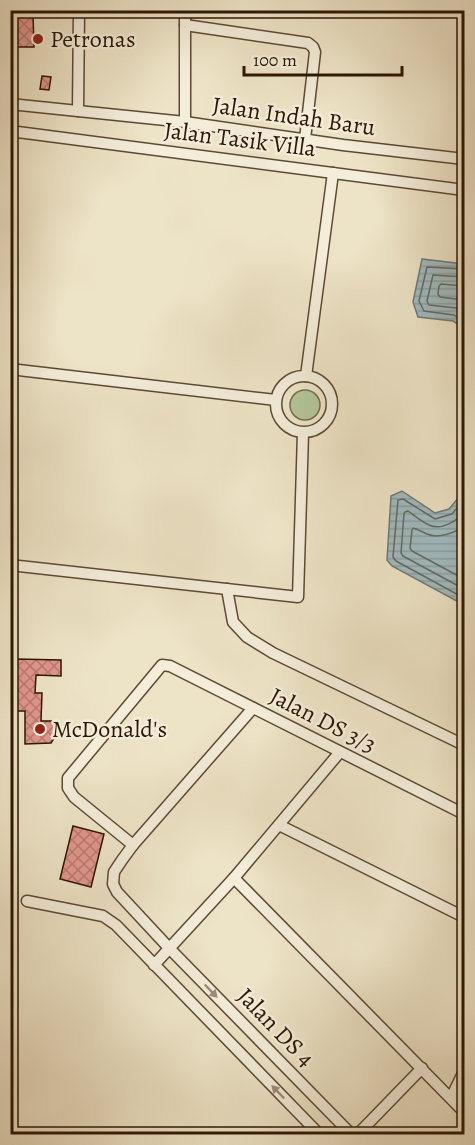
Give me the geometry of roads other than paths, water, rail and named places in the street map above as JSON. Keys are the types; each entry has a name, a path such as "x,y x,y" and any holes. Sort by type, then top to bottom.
{"street":[{"path":"78,111 79,10"},
{"path":"185,10 185,122"},
{"path":"185,25 308,43 313,47 315,52 305,139"},
{"name":"Jalan Indah Baru","path":"10,104 185,122 343,145 463,159"},
{"name":"Jalan Tasik Villa","path":"10,131 465,190"},
{"path":"463,159 465,144"},
{"path":"306,376 333,172"},
{"path":"10,369 276,400"},
{"path":"306,376 323,384 329,392 332,401 331,411 321,426 303,433 285,426 279,419 276,400 283,385 290,380 306,376"},
{"path":"10,565 298,597 303,433"},
{"path":"226,589 233,622 247,638 465,745"},
{"name":"Jalan DS 3/3","path":"134,845 74,797 68,788 69,778 162,665 170,666 465,814"},
{"name":"Jalan DS 4","path":"253,708 134,845 114,872 113,884 117,892 170,949 351,1134"},
{"path":"154,965 234,878 340,752"},
{"path":"279,825 465,917"},
{"path":"234,878 465,1112"},
{"name":"Jalan DS 4","path":"27,901 103,916 116,925 319,1134"},
{"path":"358,1134 422,1068"},
{"path":"451,1098 465,1071"}],"water":[{"path":"422,259 464,264 464,329 453,321 418,317 413,302"},
{"path":"402,491 435,513 449,509 464,491 464,605 392,566 387,560 391,496"}],"place":[{"name":"Petronas","path":"38,39"},
{"name":"McDonald's","path":"40,729"}]}
